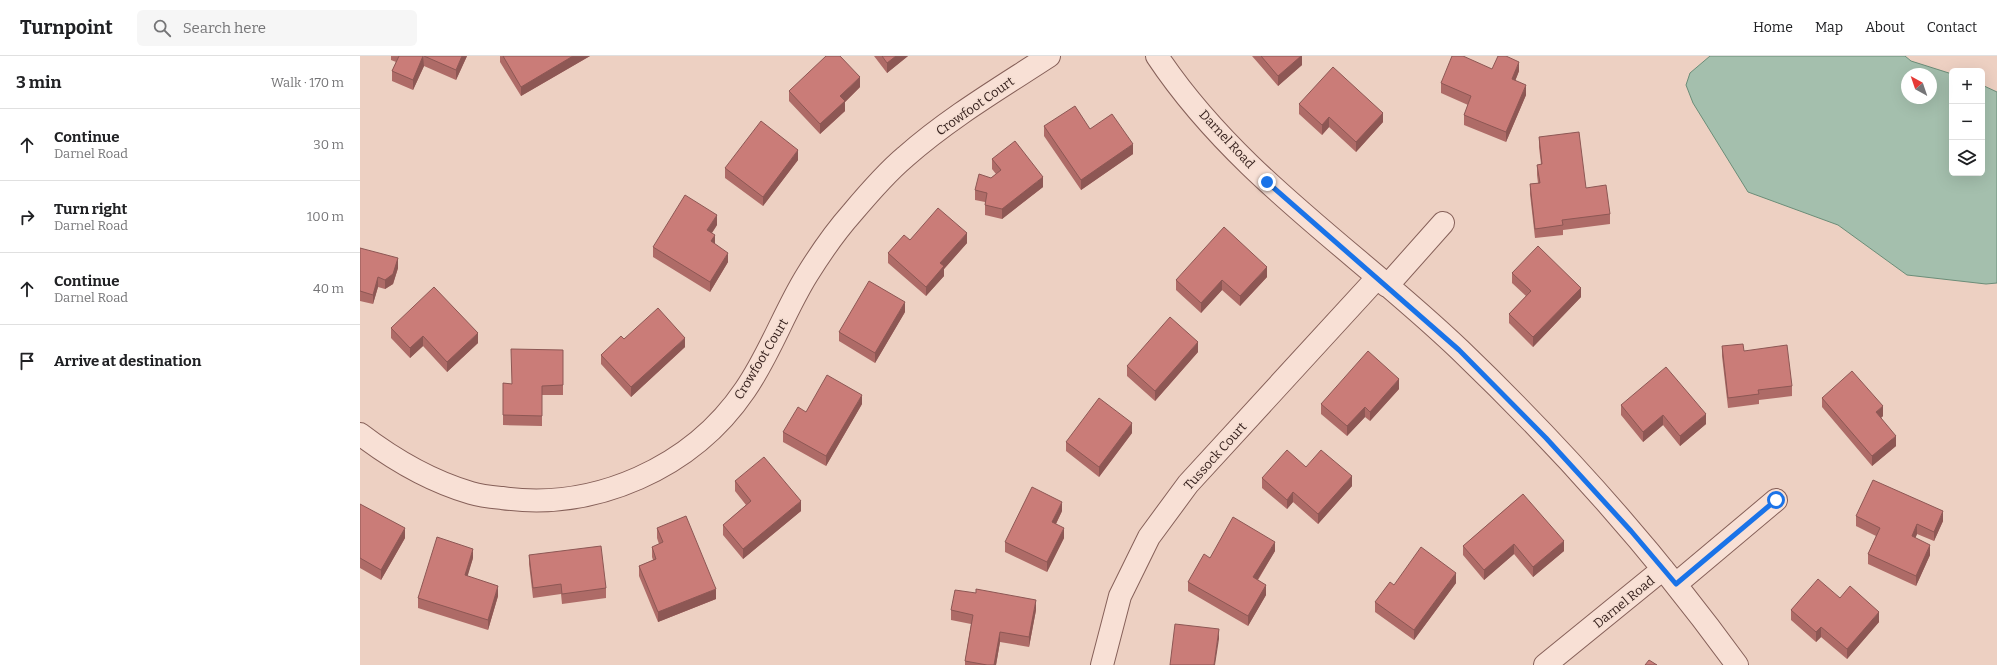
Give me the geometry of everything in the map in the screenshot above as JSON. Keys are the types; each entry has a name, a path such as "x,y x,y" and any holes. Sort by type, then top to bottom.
{"street":[{"name":"Crowfoot Court","path":"360,434 382,451 426,477 473,494 524,501 577,498 626,484 672,461 712,430 745,391 772,346 806,276 851,213 904,157 967,109 1049,56"},
{"name":"Darnel Road","path":"1157,56 1176,85 1267,182 1459,350 1546,438 1631,531 1669,577 1737,665"},
{"path":"1382,282 1443,222"},
{"name":"Tussock Court","path":"1102,665 1120,596 1149,538 1188,484 1382,282"},
{"name":"Darnel Road","path":"1545,665 1776,500"}],"shaded area":[{"path":"1710,56 1905,56 1911,61 1933,68 1901,68 1901,104 1937,104 1937,69 1949,73 1949,176 1985,176 1985,86 1997,92 1997,283 1986,284 1907,275 1838,225 1748,192 1693,103 1686,85 1690,73"}],"building":[{"path":"399,56 423,56 413,80 392,71"},
{"path":"424,56 462,56 456,70"},
{"path":"503,56 573,56 521,87"},
{"path":"826,56 840,56 860,77 840,96 845,101 820,124 789,91"},
{"path":"882,56 896,56 887,63"},
{"path":"1261,56 1301,56 1278,76"},
{"path":"1452,56 1463,56 1492,69 1498,56 1506,56 1519,62 1512,79 1526,85 1506,132 1464,115 1471,96 1441,83"},
{"path":"1333,67 1383,113 1356,142 1329,117 1322,125 1299,104"},
{"path":"1075,106 1090,129 1112,114 1133,144 1081,180 1044,126"},
{"path":"761,121 798,150 763,197 725,168"},
{"path":"1579,132 1586,188 1606,185 1610,214 1562,220 1563,225 1535,229 1530,184 1540,183 1537,165 1542,164 1539,137"},
{"path":"1015,141 1043,177 1002,209 985,205 987,193 975,190 979,174 991,178 1001,170 992,159"},
{"path":"685,195 717,215 707,230 715,235 711,241 728,253 710,282 653,247"},
{"path":"938,208 967,233 940,263 944,266 926,287 888,253 904,235 910,240"},
{"path":"1224,227 1267,267 1240,296 1222,280 1201,303 1176,280"},
{"path":"1538,246 1581,288 1533,337 1509,314 1531,291 1512,273"},
{"path":"360,248 398,258 393,274 385,280 378,277 373,295 360,291"},
{"path":"869,281 905,302 875,353 839,332"},
{"path":"434,287 478,333 447,362 423,336 410,348 391,328"},
{"path":"658,308 685,338 631,387 601,355 621,336 624,339"},
{"path":"1170,317 1198,342 1155,391 1127,366"},
{"path":"1743,344 1744,351 1787,345 1792,386 1758,390 1759,394 1728,398 1722,346"},
{"path":"511,349 563,350 563,385 542,386 542,416 503,415 503,383 512,384"},
{"path":"1368,351 1399,379 1370,412 1365,407 1347,426 1321,404"},
{"path":"1666,367 1706,414 1680,436 1663,415 1643,432 1621,405"},
{"path":"1852,371 1883,406 1876,412 1896,436 1872,456 1822,398"},
{"path":"827,375 862,395 826,456 783,432 798,407 806,412"},
{"path":"1099,398 1132,423 1099,467 1066,442"},
{"path":"1287,450 1306,467 1321,450 1352,476 1318,514 1293,492 1287,500 1262,478"},
{"path":"764,457 801,501 743,549 723,525 751,501 735,481"},
{"path":"1873,480 1943,511 1934,532 1917,524 1912,536 1930,545 1916,576 1868,554 1880,528 1856,516"},
{"path":"1032,487 1062,502 1052,522 1064,528 1047,562 1005,542"},
{"path":"1523,494 1564,541 1533,567 1514,544 1484,570 1463,546"},
{"path":"360,504 405,528 381,570 360,558"},
{"path":"686,516 716,589 658,612 639,566 656,559 652,547 663,542 657,528"},
{"path":"1233,517 1275,542 1253,577 1266,585 1248,616 1188,582 1204,554 1210,558"},
{"path":"437,537 473,549 465,575 498,586 488,620 418,598"},
{"path":"601,546 606,588 562,594 561,584 533,588 529,555"},
{"path":"1421,547 1456,573 1414,630 1375,602 1390,582 1394,585"},
{"path":"1818,579 1840,598 1850,586 1879,612 1847,649 1821,627 1816,632 1791,610"},
{"path":"976,589 1036,600 1029,637 1000,632 994,665 965,661 973,615 951,610 955,590 976,593"},
{"path":"1175,624 1219,629 1214,665 1170,665"},
{"path":"1649,660 1657,665 1645,665"}],"route":[{"path":"1267,182 1459,350 1546,438 1631,531 1676,584 1776,500"}]}
